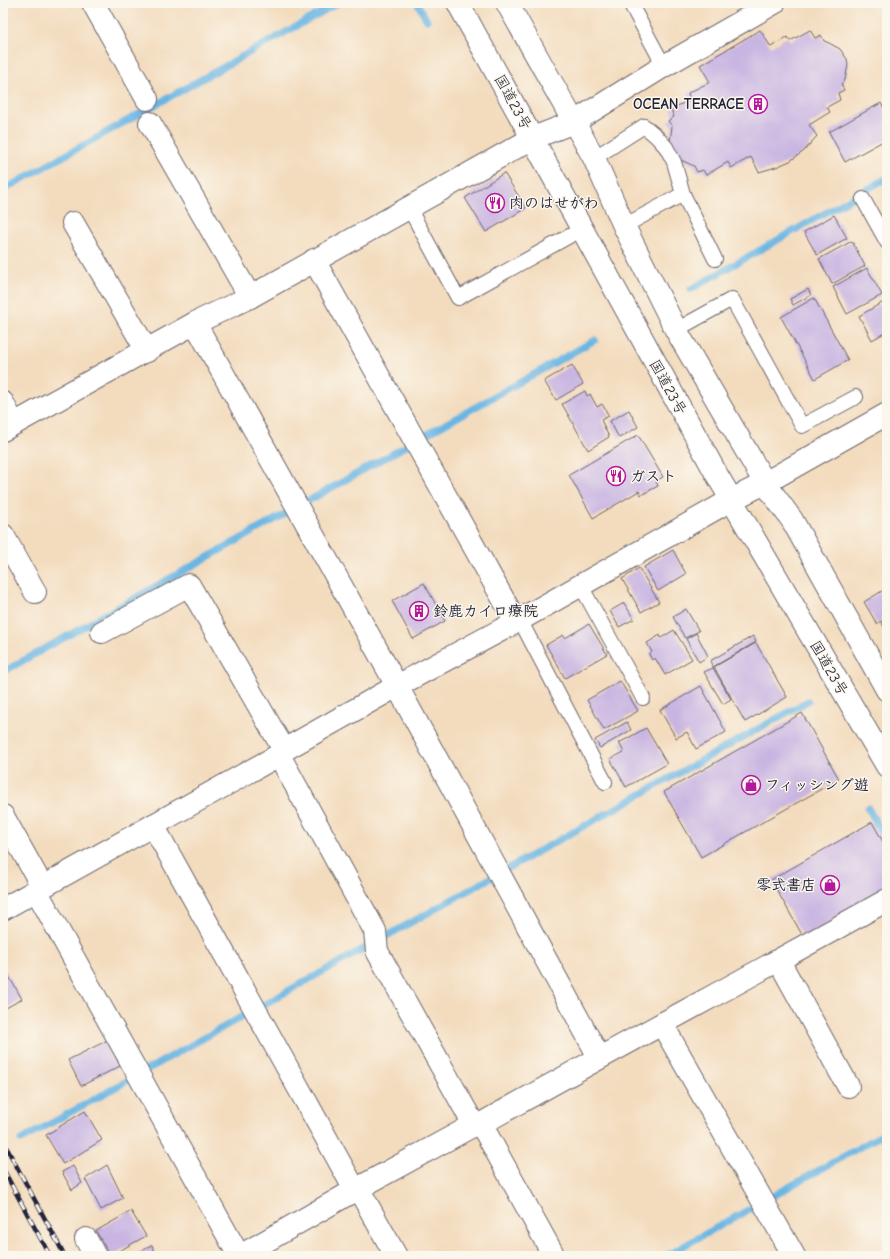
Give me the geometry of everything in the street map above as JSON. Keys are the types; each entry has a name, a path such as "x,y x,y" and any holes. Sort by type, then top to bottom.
{"main road":[{"path":"93,3 147,99"},
{"name":"国道23号","path":"458,3 731,500 887,766"},
{"path":"507,3 594,158 624,226 676,330 765,483 792,520 887,690"},
{"path":"3,403 8,427 195,323 250,297 533,138 574,122 664,66 745,10 774,3"},
{"path":"150,122 250,297"},
{"path":"73,222 147,351"},
{"path":"314,260 414,440 518,621"},
{"path":"195,323 293,497 599,1057"},
{"path":"3,909 153,826 397,686 518,621 731,500 765,483 887,414"},
{"path":"3,534 35,592"},
{"path":"102,632 189,585 281,753 376,941 477,1125 554,1256"},
{"path":"3,816 39,888 144,1086 241,1256 357,1189 779,961 887,900"},
{"path":"153,826 260,1019 396,1256"},
{"path":"779,961 848,1086"},
{"path":"662,1024 794,1256"}],"lane":[{"path":"630,3 664,66"},
{"path":"594,158 644,126 656,136 666,147 674,162 683,194 715,259"},
{"path":"624,226 683,194"},
{"path":"863,200 887,242"},
{"path":"409,208 458,298 582,230"},
{"path":"676,330 732,299 802,426 856,396"},
{"path":"581,586 643,698"},
{"path":"518,621 605,782"}],"building":[{"name":"OCEAN TERRACE","path":"760,30 771,47 787,37 790,41 810,30 815,38 821,35 824,41 840,49 847,59 848,65 845,80 841,84 844,90 838,93 840,100 827,107 830,112 809,125 817,136 804,151 790,161 759,172 751,157 731,168 728,162 706,175 703,170 697,172 694,166 681,160 677,156 670,142 672,126 668,121 674,117 671,109 690,100 688,93 710,82 700,65"},
{"path":"881,103 887,114 887,139 845,162 829,132"},
{"name":"肉のはせがわ","path":"504,173 526,208 486,232 465,198"},
{"path":"834,215 847,238 817,255 804,232"},
{"path":"852,241 865,266 832,284 819,259"},
{"path":"867,268 882,295 847,314 833,287"},
{"path":"808,289 811,295 793,305 790,299"},
{"path":"814,298 848,360 815,379 781,317"},
{"path":"885,301 887,303 887,333 886,332 872,340 859,316"},
{"path":"572,365 583,384 556,400 544,381"},
{"path":"585,391 587,396 590,394 597,407 602,404 609,416 601,420 609,437 588,450 562,404"},
{"path":"629,410 638,427 619,438 610,421"},
{"name":"ガスト","path":"638,435 663,477 656,481 658,486 641,495 639,491 593,518 569,475"},
{"path":"673,550 686,574 658,591 644,567"},
{"path":"639,568 659,602 641,612 622,579"},
{"name":"鈴鹿カイロ療院","path":"424,583 445,621 413,639 392,601"},
{"path":"887,588 887,633 881,621 877,624 864,602"},
{"path":"624,603 634,619 619,627 610,611"},
{"path":"686,609 699,631 685,638 673,617"},
{"path":"589,624 607,654 565,678 546,645 563,635 565,638"},
{"path":"674,630 692,659 665,675 655,658 652,660 649,654 652,652 647,643 660,635 661,638"},
{"path":"696,633 708,656 699,662 686,639"},
{"path":"753,636 756,642 713,667 710,661"},
{"path":"756,643 787,697 745,722 714,667"},
{"path":"713,668 731,699 723,704 704,672"},
{"path":"620,681 638,711 604,730 587,700"},
{"path":"701,686 726,732 696,749 687,732 676,738 660,710"},
{"name":"フィッシング遊","path":"802,713 839,779 701,857 664,792"},
{"path":"627,722 631,730 600,748 595,740"},
{"path":"646,728 667,764 626,787 610,759 624,752 619,743"},
{"name":"零式書店","path":"872,822 887,849 887,890 804,938 771,880"},
{"path":"3,966 22,999 6,1008 3,1003"},
{"path":"108,1040 120,1066 81,1086 68,1060"},
{"path":"85,1111 102,1140 63,1164 46,1135"},
{"path":"107,1165 123,1198 101,1210 85,1179"},
{"path":"73,1166 82,1183 72,1190 62,1172"},
{"path":"131,1211 146,1236 110,1256 96,1231"},
{"path":"152,1245 157,1256 133,1256"}],"waterway":[{"path":"3,190 338,3"},
{"path":"417,3 427,20"},
{"path":"691,289 887,178"},
{"path":"3,672 595,340"},
{"path":"21,1140 808,701"},
{"path":"868,808 887,841"},
{"path":"666,1256 887,1132"}],"railway":[{"path":"3,1141 65,1256"},
{"path":"3,1169 50,1256"}],"place":[{"name":"OCEAN TERRACE","path":"758,104"},
{"name":"肉のはせがわ","path":"495,203"},
{"name":"ガスト","path":"616,476"},
{"name":"鈴鹿カイロ療院","path":"419,611"},
{"name":"フィッシング遊","path":"751,785"},
{"name":"零式書店","path":"830,885"}]}
